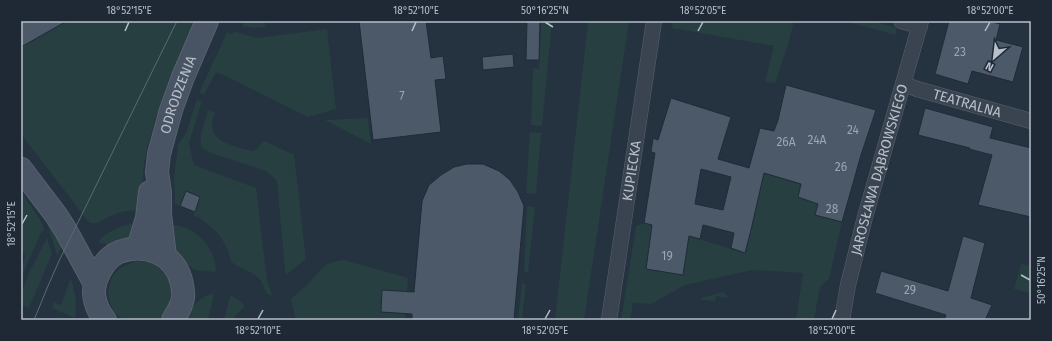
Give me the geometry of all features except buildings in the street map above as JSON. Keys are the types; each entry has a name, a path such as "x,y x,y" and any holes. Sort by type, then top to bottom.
{"street":[{"name":"ODRODZENIA","path":"138,248 147,218 150,192 157,172 159,154 170,110 182,77 207,21"},
{"name":"KUPIECKA","path":"609,320 654,21"},
{"path":"901,21 920,24"},
{"name":"JAROSŁAWA DĄBROWSKIEGO","path":"842,320 848,285 920,24"},
{"name":"TEATRALNA","path":"904,84 916,89 1031,121"},
{"path":"21,169 65,229 94,284"},
{"name":"ODRODZENIA","path":"157,172 165,256"},
{"path":"56,215 87,245 107,260"},
{"path":"99,317 94,298 94,284 99,272 107,260 118,253 138,248 149,249 165,256 175,266 180,276 183,299 180,309 173,320"}],"green space":[{"path":"53,21 197,21 156,117 144,164 141,193 142,209 121,212 97,223 90,223 21,134 21,47"},
{"path":"244,21 265,21 265,27 254,28 242,26"},
{"path":"541,21 552,21 542,126 531,125 533,68 539,69"},
{"path":"588,21 629,21 584,320 555,320"},
{"path":"673,21 794,21 787,48 775,83 765,82 774,46 672,28"},
{"path":"845,21 873,21 897,28 895,35"},
{"path":"327,29 336,109 308,117 216,72 204,95 199,93 227,32 232,34 233,31 257,38"},
{"path":"197,100 202,101 189,143 194,165 256,188 267,280 272,295 269,295 258,278 231,262 226,247 218,234 207,223 193,215 200,197 186,191 180,206 175,204 174,177 178,145 186,133"},
{"path":"208,110 215,112 212,123 213,131 221,140 233,146 252,151 256,150 264,141 294,155 306,259 286,275 277,181 266,171 214,154 204,149 201,145 201,134"},
{"path":"368,118 371,144 325,120"},
{"path":"530,132 541,133 536,194 526,193"},
{"path":"764,173 801,185 820,201 816,215 842,222 829,279 820,287 814,320 796,320 803,273 752,270 685,285 651,304 633,303 630,320 621,320 636,226 644,223 745,253"},
{"path":"21,191 42,223 44,229 21,278 21,268 25,257 21,246"},
{"path":"527,206 535,207 528,273 524,272"},
{"path":"46,220 63,246 57,255"},
{"path":"140,222 127,241 111,246 98,242 117,228"},
{"path":"173,225 181,226 197,234 203,240 213,255 216,272 195,270 186,264 177,253"},
{"path":"47,238 52,254 29,308 21,305 21,293 30,271"},
{"path":"344,260 408,278 405,320 297,320 291,299 308,284 324,266"},
{"path":"136,261 146,262 157,266 163,271 171,285 171,301 164,315 157,320 124,320 113,310 110,303 109,289 113,275 122,267"},
{"path":"1021,264 1031,266 1031,285 1029,293 1014,289"},
{"path":"70,280 73,285 76,299 75,318 52,308 54,302 61,305"},
{"path":"522,283 526,285 522,320 518,320"},
{"path":"723,292 728,298 716,296 715,301 702,300 704,297"},
{"path":"214,294 208,320 188,320 191,310 196,302 204,297"},
{"path":"231,295 243,303 244,307 232,320 224,320 228,304"}],"tram line":[{"path":"34,320 59,261 177,21"}]}
